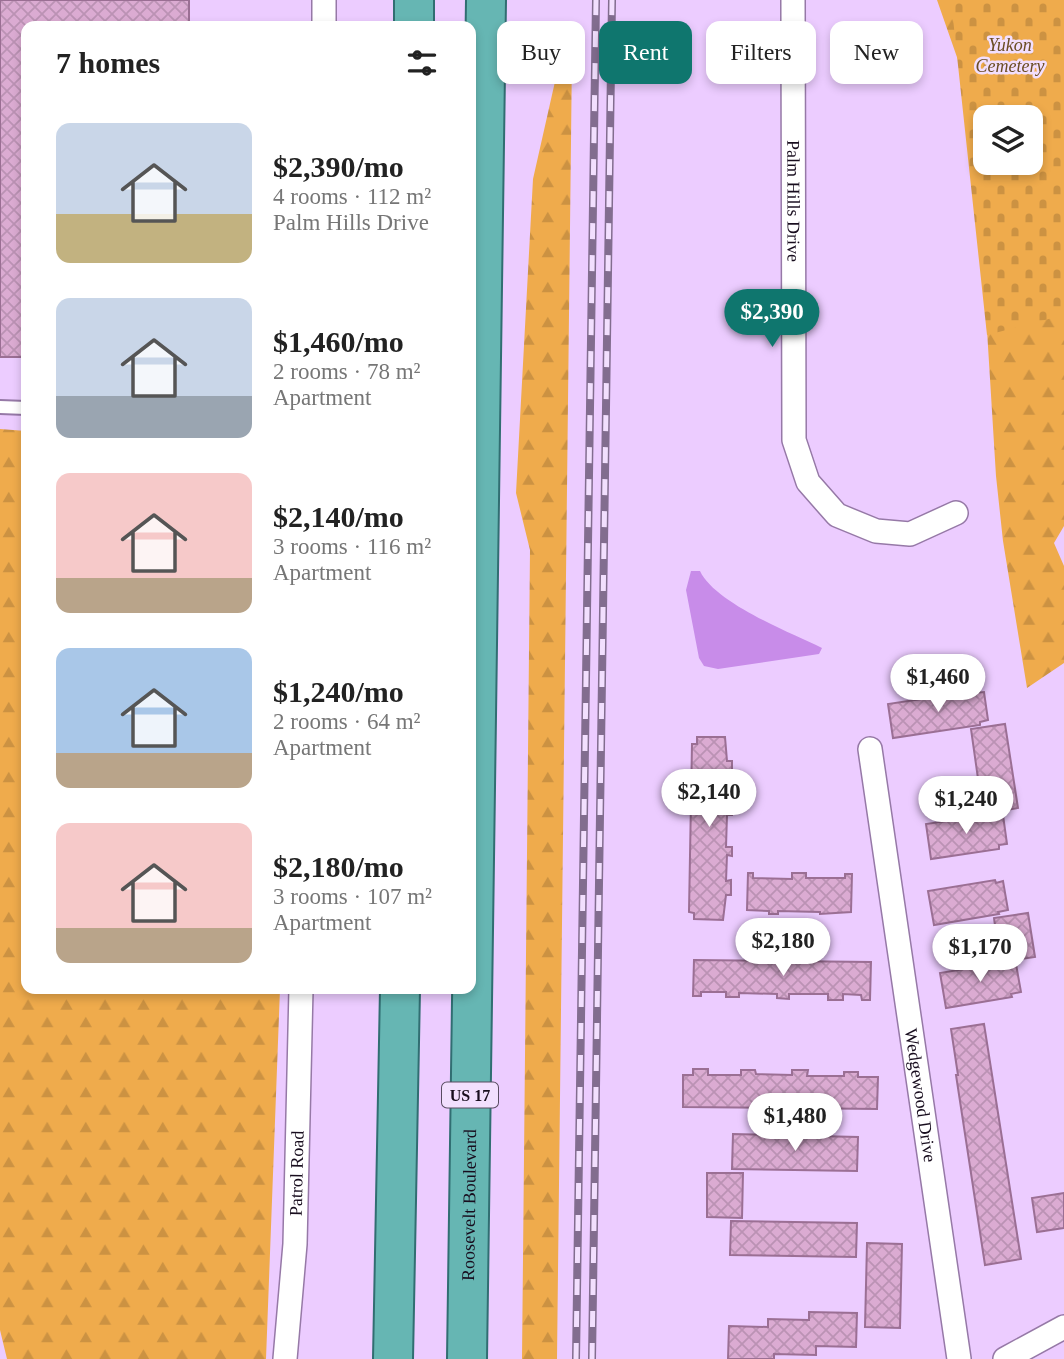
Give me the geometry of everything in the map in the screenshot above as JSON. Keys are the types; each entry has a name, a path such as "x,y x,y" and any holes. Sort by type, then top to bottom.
{"highway":[{"path":"414,0 414,21"},
{"name":"Roosevelt Boulevard","path":"476,715 486,0"},
{"path":"393,1359 400,994"},
{"name":"Roosevelt Boulevard","path":"467,1359 472,994"}],"street":[{"path":"324,0 324,21"},
{"name":"Palm Hills Drive","path":"793,0 794,440 808,482 837,515 876,531 910,534 956,513"},
{"name":"Wedgewood Drive","path":"870,749 959,1359"},
{"name":"Patrol Road","path":"285,1359 295,1244 301,994"},
{"path":"1005,1359 1064,1327"}],"lane":[{"path":"0,407 21,408"}],"green space":[{"path":"937,0 1064,0 1064,526 1054,543 1064,566 1064,663 1027,688 1003,541 996,476 977,175 1043,175 1043,105 973,105"},
{"name":"Yukon Cemetery","path":"951,0 1064,0 1064,315 987,335"},
{"path":"554,84 572,84 557,1359 522,1359 530,550 516,493 533,179"},
{"path":"0,429 21,431 21,994 280,994 266,1359 7,1359 0,1330"}],"shaded area":[{"path":"691,571 700,571 708,583 721,594 754,616 822,648 819,654 718,669 704,666 699,658 686,590"}],"building":[{"path":"0,0 189,0 189,21 21,21 21,357 0,357"},
{"path":"975,691 984,692 988,720 980,722 980,725 893,738 888,704"},
{"path":"1005,724 1018,808 983,814 971,729"},
{"path":"697,737 725,737 727,761 732,761 732,774 727,774 726,800 733,800 732,815 727,815 726,847 732,847 732,856 727,855 726,881 731,880 731,895 726,895 723,920 694,919 694,913 689,912 692,744 697,744"},
{"path":"993,814 1003,815 1007,844 999,845 999,849 931,859 926,824"},
{"path":"748,873 753,873 753,878 792,879 792,873 806,873 806,878 845,878 845,874 852,874 851,912 820,914 778,911 778,914 769,914 769,911 747,910"},
{"path":"995,880 996,883 1003,881 1008,910 998,912 999,914 934,925 928,891"},
{"path":"1028,913 1035,957 1000,962 994,918"},
{"path":"694,960 871,962 870,1000 862,1000 861,995 843,994 843,1000 828,1000 828,994 789,994 789,999 777,998 777,994 739,993 739,997 726,997 726,992 701,992 701,996 693,996"},
{"path":"1006,962 1007,965 1016,964 1021,992 1011,994 1012,997 946,1008 940,973"},
{"path":"984,1024 1021,1259 985,1265 951,1029"},
{"path":"693,1069 708,1069 708,1075 741,1075 741,1070 755,1070 756,1074 792,1075 792,1070 808,1070 807,1076 844,1076 844,1072 858,1072 858,1077 878,1077 877,1109 683,1107 683,1075 693,1075"},
{"path":"733,1134 858,1137 857,1171 732,1169"},
{"path":"707,1173 743,1173 742,1218 707,1217"},
{"path":"1064,1193 1064,1228 1037,1232 1032,1198"},
{"path":"731,1221 857,1223 856,1257 730,1255"},
{"path":"867,1243 902,1244 900,1328 865,1327"},
{"path":"809,1312 857,1313 856,1347 816,1346 816,1355 774,1354 774,1359 728,1359 729,1326 768,1327 768,1319 809,1320"}],"railway":[{"path":"576,1359 596,0"},
{"path":"592,1359 612,0"}]}
